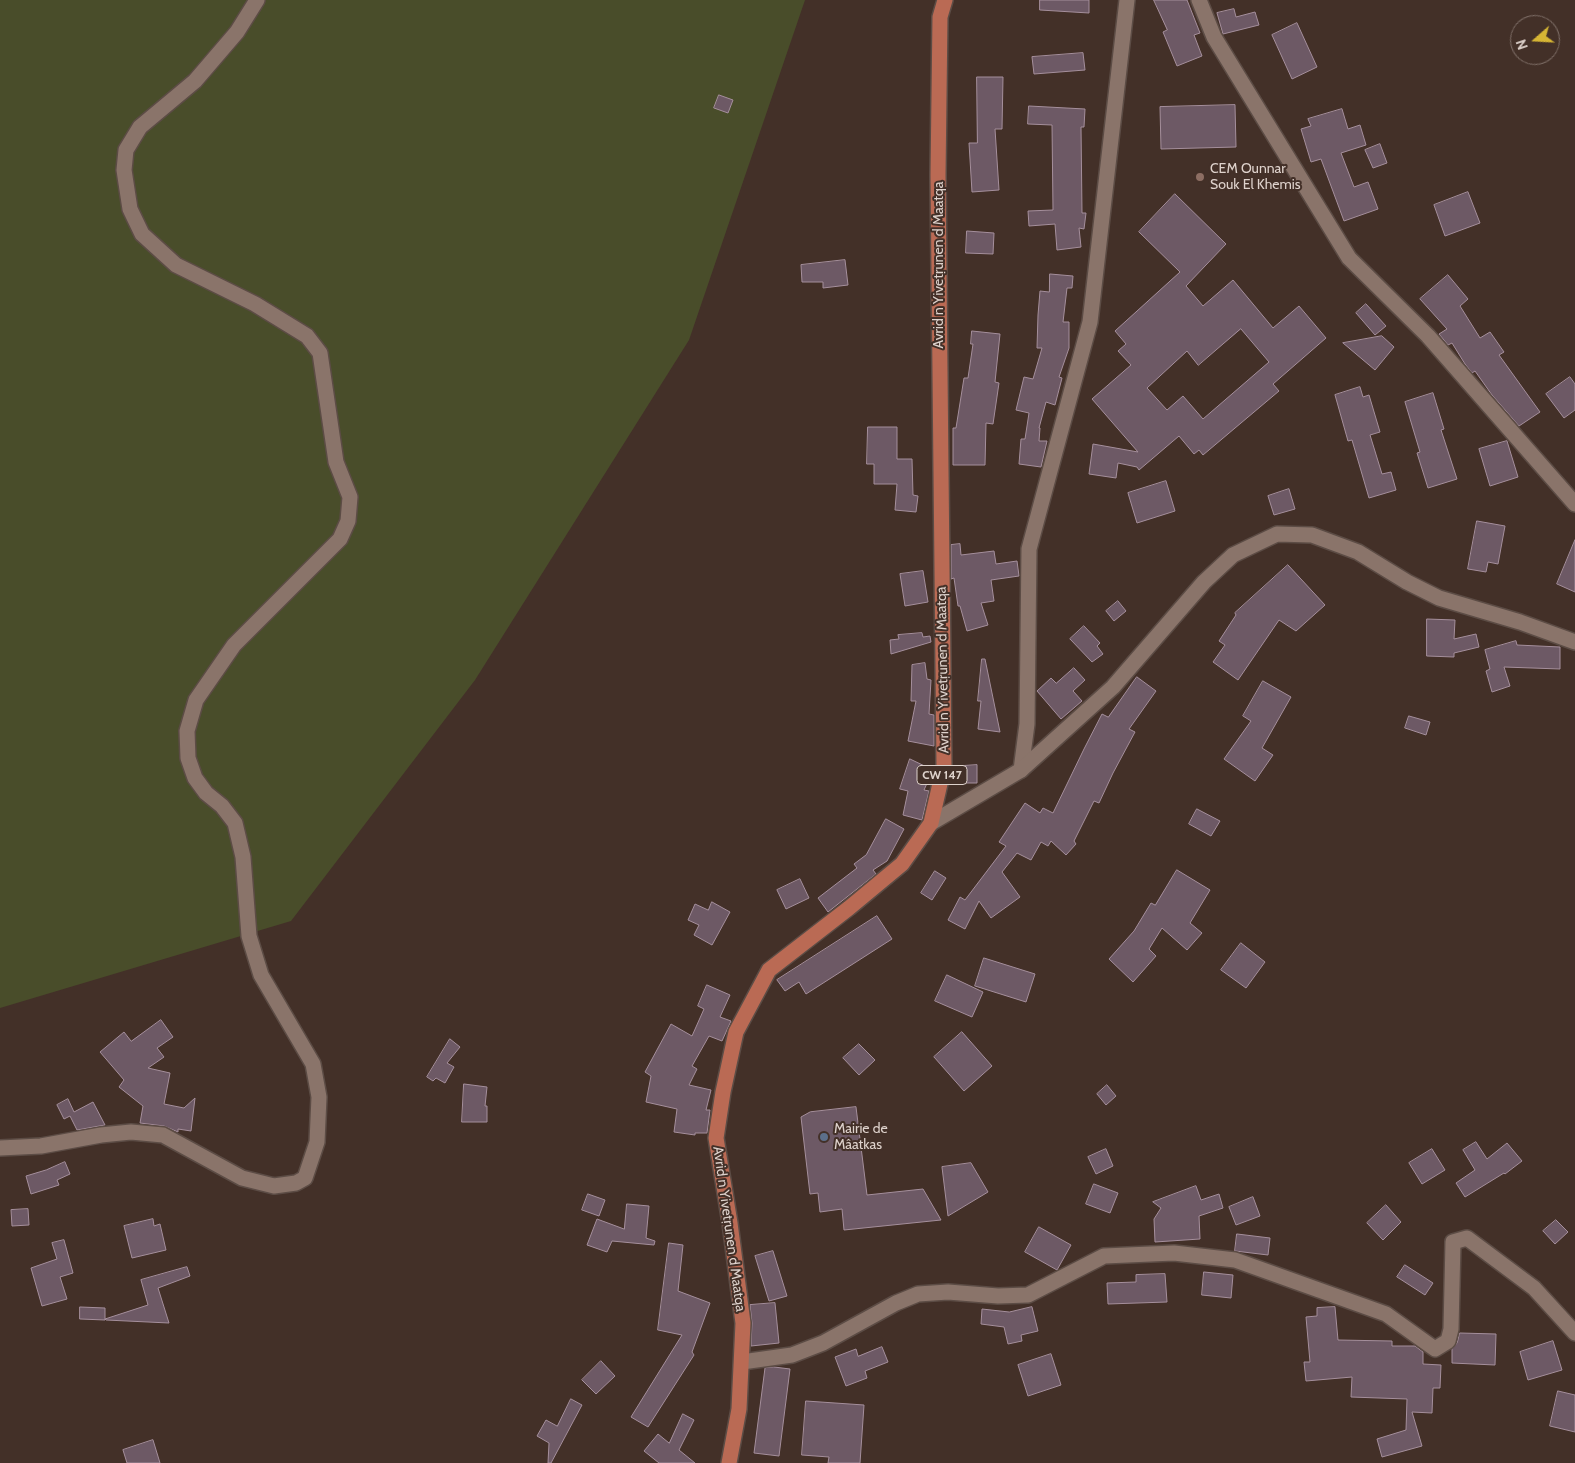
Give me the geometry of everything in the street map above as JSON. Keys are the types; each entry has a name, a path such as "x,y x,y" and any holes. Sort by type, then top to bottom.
{"main road":[{"name":"Avrid n Yivetṛunen d Maatqa","path":"728,1463 739,1409 743,1323 730,1223 716,1138 723,1092 736,1032 769,970 902,864 931,823 944,766 938,175 940,17 945,0"}],"street":[{"path":"0,1148 41,1146 101,1135 131,1132 163,1135 242,1178 274,1186 296,1183 305,1178 317,1142 319,1097 313,1064 261,975 249,936 244,857 235,823 222,806 206,792 195,778 188,758 187,731 196,700 234,645 340,539 348,521 350,497 336,462 320,353 307,336 262,308 176,265 142,234 130,209 124,170 126,150 140,127 196,81 237,32 257,0"},
{"path":"1021,770 1027,724 1029,549 1090,322 1127,0"},
{"path":"1200,0 1214,37 1349,258 1428,336 1575,504"},
{"path":"931,823 1021,770 1113,687 1204,582 1233,555 1277,534 1312,536 1358,552 1407,582 1439,598 1520,622 1575,642"},
{"path":"742,1362 792,1355 823,1343 896,1303 918,1294 948,1292 1028,1296 1104,1256 1174,1253 1234,1260 1386,1314 1435,1350 1448,1341 1453,1242 1467,1238 1534,1288 1575,1333"}],"green space":[{"path":"0,0 805,0 689,340 475,680 291,921 0,1008"}],"building":[{"path":"1040,0 1089,0 1089,13 1040,10"},
{"path":"1154,0 1187,0 1200,33 1194,35 1202,56 1177,66 1163,32 1167,30"},
{"path":"1234,9 1236,17 1255,12 1259,25 1223,34 1217,13"},
{"path":"1297,23 1317,67 1292,79 1272,35"},
{"path":"1083,53 1085,70 1034,74 1032,57"},
{"path":"977,77 1003,77 1002,129 995,129 999,190 972,192 969,143 977,143"},
{"path":"719,95 733,100 728,113 714,108"},
{"path":"1235,105 1236,147 1161,149 1160,107"},
{"path":"1029,106 1085,109 1084,127 1081,127 1082,213 1086,213 1084,229 1079,228 1081,247 1057,250 1055,224 1029,226 1028,211 1053,210 1052,125 1028,124"},
{"path":"1342,109 1348,129 1360,125 1366,145 1341,153 1354,187 1368,182 1378,209 1344,221 1321,159 1311,162 1301,129 1311,126 1308,119"},
{"path":"1380,144 1387,163 1373,168 1365,150"},
{"path":"1468,192 1480,223 1445,236 1434,205"},
{"path":"1175,194 1226,244 1186,286 1203,306 1233,280 1273,328 1299,306 1326,338 1273,384 1279,391 1203,455 1199,450 1194,454 1179,436 1139,470 1137,467 1118,463 1116,478 1089,474 1093,444 1138,452 1092,399 1131,365 1118,351 1126,344 1115,331 1180,272 1139,232","holes":["1241,329 1269,362 1203,419 1183,396 1167,410 1147,388 1187,351 1198,365"]},
{"path":"967,231 994,233 993,254 966,253"},
{"path":"845,260 848,285 823,288 823,282 802,282 801,265"},
{"path":"1050,274 1073,276 1072,288 1067,288 1063,322 1069,322 1069,348 1059,377 1062,378 1055,405 1046,402 1039,428 1039,441 1047,441 1041,467 1019,464 1021,439 1025,439 1029,413 1016,410 1024,377 1033,379 1042,348 1037,348 1040,291 1049,292"},
{"path":"1448,275 1468,299 1460,306 1480,338 1490,332 1504,352 1499,355 1540,412 1519,426 1492,395 1475,371 1472,373 1452,343 1448,345 1439,334 1447,329 1420,299"},
{"path":"1366,304 1386,326 1375,335 1356,313"},
{"path":"972,331 1000,334 995,382 999,383 993,424 986,423 985,465 953,465 953,428 956,428 964,378 968,378 973,344 971,344"},
{"path":"1382,336 1394,347 1375,370 1343,343"},
{"path":"1570,377 1575,384 1575,410 1564,418 1546,394"},
{"path":"1360,387 1363,397 1369,395 1380,432 1370,435 1382,474 1391,472 1396,490 1369,498 1352,440 1348,441 1335,395"},
{"path":"1433,393 1444,429 1441,430 1457,479 1428,488 1417,453 1420,452 1405,402"},
{"path":"868,427 897,427 897,459 912,459 913,495 918,496 916,512 895,510 897,484 874,484 874,464 867,464"},
{"path":"1507,441 1518,477 1490,486 1479,449"},
{"path":"1166,481 1175,511 1137,523 1128,493"},
{"path":"1289,489 1295,509 1274,515 1268,496"},
{"path":"1477,521 1505,526 1498,564 1488,562 1486,572 1468,569"},
{"path":"1575,540 1575,592 1557,584"},
{"path":"960,544 961,555 994,551 996,564 1017,561 1019,576 991,580 994,601 981,603 988,625 967,631 960,606 958,606 954,578 951,579 951,545"},
{"path":"1288,565 1325,605 1296,631 1279,620 1238,680 1213,662 1225,645 1219,641 1236,615 1235,613"},
{"path":"923,571 928,602 905,606 900,574"},
{"path":"1118,601 1126,611 1114,621 1106,611"},
{"path":"1427,619 1455,620 1454,639 1476,634 1479,647 1454,653 1454,657 1427,656"},
{"path":"1084,626 1100,643 1097,646 1103,654 1092,662 1070,639"},
{"path":"922,633 923,637 930,636 931,642 891,654 890,640 899,639 898,635"},
{"path":"1516,641 1517,645 1560,647 1560,669 1504,667 1510,686 1492,692 1486,671 1490,669 1485,650"},
{"path":"982,659 985,659 1000,732 978,729 981,701 978,701"},
{"path":"925,663 927,679 931,680 929,714 934,715 934,746 908,741 916,701 911,701 912,665"},
{"path":"1074,668 1085,680 1073,691 1082,701 1061,719 1037,691 1051,678 1056,683"},
{"path":"1137,677 1156,691 1129,729 1135,732 1099,803 1094,801 1074,841 1076,844 1066,855 1051,841 1048,846 1041,842 1031,860 1017,853 1002,872 1020,897 991,918 979,901 965,929 948,920 960,897 965,900 1006,846 999,842 1025,803 1040,813 1043,808 1053,813 1102,714 1108,717"},
{"path":"1263,681 1291,697 1262,748 1273,755 1255,781 1224,759 1251,721 1243,716"},
{"path":"1409,716 1430,722 1426,735 1405,728"},
{"path":"910,759 933,770 924,790 929,791 922,820 903,815 908,791 900,789"},
{"path":"977,765 977,783 964,783 963,766"},
{"path":"1197,809 1220,821 1211,836 1189,824"},
{"path":"886,819 904,829 887,861 873,870 876,874 828,912 818,898 857,868 854,864 866,855"},
{"path":"1177,870 1210,890 1190,923 1202,933 1187,950 1162,928 1149,949 1156,956 1133,982 1109,959 1134,931 1151,903 1155,905"},
{"path":"935,871 946,878 932,900 921,893"},
{"path":"800,879 809,898 786,909 777,890"},
{"path":"712,902 730,912 712,945 694,935 699,925 688,920 695,904 708,910"},
{"path":"877,916 892,939 806,994 799,982 785,991 777,980"},
{"path":"1241,943 1265,962 1246,988 1221,970"},
{"path":"984,958 1035,974 1026,1002 975,986"},
{"path":"947,975 983,992 972,1017 935,1001"},
{"path":"707,985 730,995 720,1017 731,1021 722,1041 709,1036 692,1066 697,1069 689,1085 711,1090 706,1110 710,1110 707,1133 695,1133 695,1135 674,1132 677,1109 646,1102 651,1076 645,1072 671,1024 692,1036 704,1009 698,1006"},
{"path":"161,1020 173,1037 157,1048 164,1057 148,1068 170,1073 164,1104 184,1108 195,1098 191,1131 178,1129 178,1132 164,1126 140,1123 143,1106 119,1087 124,1080 100,1052 124,1032 131,1041"},
{"path":"962,1032 992,1066 964,1091 934,1057"},
{"path":"450,1039 460,1047 447,1063 454,1067 445,1083 436,1078 433,1081 427,1077"},
{"path":"859,1044 875,1060 859,1075 843,1058"},
{"path":"464,1084 487,1087 485,1106 487,1106 487,1122 462,1122"},
{"path":"1107,1085 1116,1096 1106,1105 1097,1094"},
{"path":"68,1099 74,1112 93,1102 105,1125 77,1130 70,1116 64,1119 57,1105"},
{"path":"856,1107 867,1195 923,1189 941,1220 844,1230 842,1209 820,1212 818,1193 810,1194 801,1117 810,1112"},
{"path":"1476,1142 1487,1159 1507,1143 1522,1161 1505,1174 1465,1197 1456,1183 1475,1170 1463,1150"},
{"path":"1106,1149 1113,1166 1096,1174 1088,1157"},
{"path":"1432,1149 1445,1170 1422,1184 1409,1163"},
{"path":"65,1162 70,1174 57,1180 59,1185 31,1194 26,1176"},
{"path":"971,1163 988,1192 948,1216 942,1167"},
{"path":"1094,1184 1118,1193 1110,1213 1086,1204"},
{"path":"1196,1186 1201,1200 1219,1194 1223,1208 1199,1216 1200,1239 1155,1242 1154,1219 1161,1208 1153,1202"},
{"path":"588,1194 605,1200 599,1216 582,1210"},
{"path":"1253,1197 1260,1216 1236,1225 1229,1207"},
{"path":"627,1204 649,1206 646,1238 655,1241 654,1245 612,1241 607,1252 587,1245 597,1219 624,1229"},
{"path":"1386,1205 1401,1222 1383,1240 1367,1223"},
{"path":"28,1209 29,1225 12,1226 11,1210"},
{"path":"153,1219 154,1226 160,1224 166,1250 132,1258 124,1226"},
{"path":"1556,1220 1568,1232 1555,1244 1543,1231"},
{"path":"1039,1227 1071,1245 1057,1270 1025,1252"},
{"path":"1237,1234 1270,1238 1268,1255 1235,1251"},
{"path":"64,1240 73,1273 60,1277 67,1299 42,1306 31,1268 57,1259 52,1243"},
{"path":"669,1243 683,1245 678,1291 710,1303 692,1352 694,1355 648,1427 631,1417 682,1335 658,1330"},
{"path":"773,1251 787,1296 769,1301 755,1256"},
{"path":"1405,1265 1433,1283 1425,1295 1397,1277"},
{"path":"187,1267 190,1276 158,1288 169,1323 105,1319 148,1305 141,1280"},
{"path":"1204,1272 1233,1275 1231,1298 1202,1295"},
{"path":"1165,1274 1167,1302 1108,1304 1107,1283 1136,1282 1136,1275"},
{"path":"775,1303 779,1343 751,1346 752,1323 750,1305"},
{"path":"80,1307 105,1308 105,1320 80,1319"},
{"path":"1032,1307 1038,1331 1021,1335 1022,1341 1008,1344 1004,1327 981,1324 982,1309 1009,1312"},
{"path":"1335,1307 1338,1340 1392,1341 1392,1346 1415,1346 1423,1352 1423,1364 1441,1365 1440,1388 1433,1388 1432,1413 1412,1412 1422,1446 1382,1457 1377,1439 1406,1430 1407,1399 1351,1397 1352,1377 1306,1381 1304,1362 1310,1362 1306,1317 1317,1316 1317,1308"},
{"path":"1460,1333 1496,1334 1495,1365 1452,1363 1452,1349 1457,1343"},
{"path":"1553,1341 1562,1370 1528,1380 1520,1352"},
{"path":"882,1347 888,1362 865,1371 867,1378 846,1386 835,1357 856,1349 858,1356"},
{"path":"1051,1354 1061,1385 1028,1396 1018,1365"},
{"path":"601,1361 615,1376 596,1394 582,1380"},
{"path":"765,1368 790,1369 779,1456 754,1453"},
{"path":"1558,1391 1575,1395 1575,1432 1550,1426"},
{"path":"571,1399 582,1405 551,1463 548,1463 549,1443 537,1436 546,1420 557,1426"},
{"path":"806,1401 864,1405 860,1463 828,1463 829,1457 802,1455"},
{"path":"683,1414 694,1420 679,1450 695,1463 659,1463 644,1451 658,1434 669,1443"},
{"path":"153,1440 160,1463 127,1463 123,1450"}],"place":[{"name":"CEM Ounnar Souk El Khemis","path":"1200,177"},
{"name":"Mairie de Mâatkas","path":"824,1137"}]}
